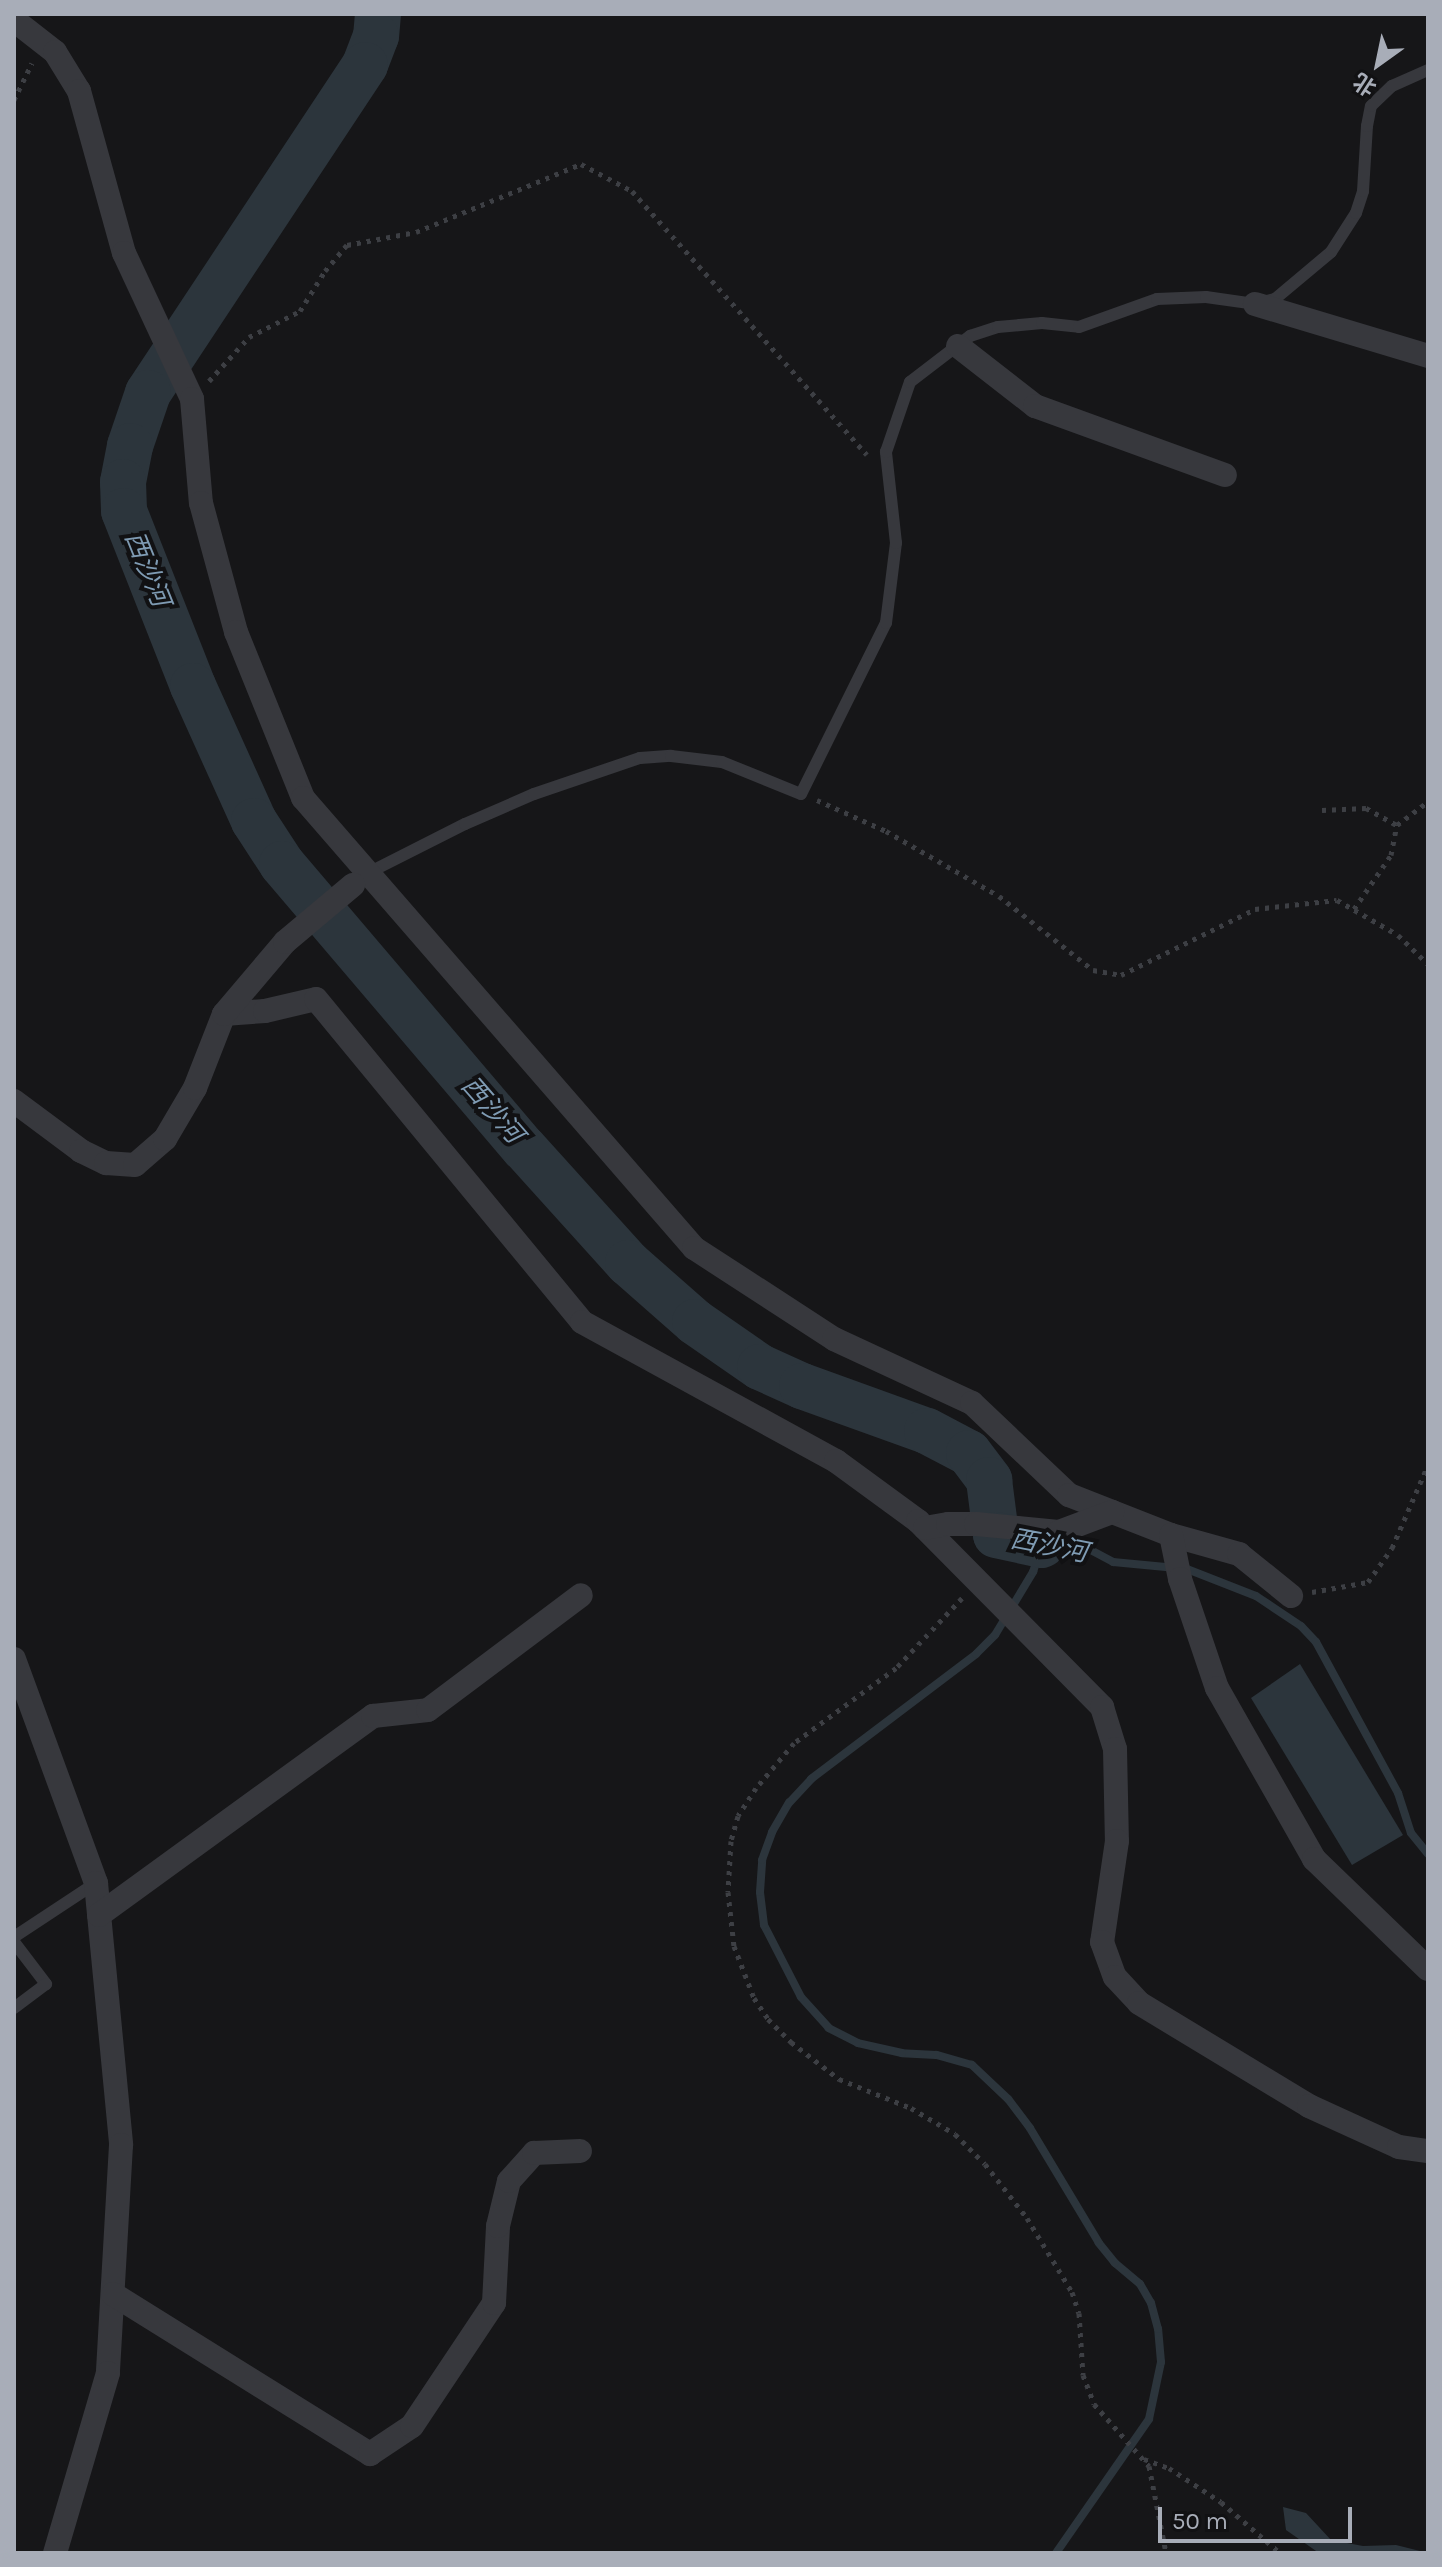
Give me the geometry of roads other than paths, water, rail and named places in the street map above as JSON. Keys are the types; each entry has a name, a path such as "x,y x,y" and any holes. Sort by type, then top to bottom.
{"street":[{"path":"14,20 43,40 65,65 79,91 116,228 147,306 192,399 201,503 236,632 303,798 361,879 694,1248 834,1339 972,1403 1069,1495 1171,1535 1239,1554 1291,1596"},
{"path":"1255,304 1428,356"},
{"path":"958,346 1035,406 1225,475"},
{"path":"14,1101 81,1151 106,1163 135,1165 165,1139 195,1088 224,1014 285,942 361,879"},
{"path":"224,1014 265,1011 316,999 582,1322 836,1461 925,1528 976,1583 1102,1707 1115,1749 1117,1841 1102,1942 1115,1977 1139,2003 1309,2106 1399,2147 1428,2151"},
{"path":"925,1528 976,1524 1059,1532 1112,1512"},
{"path":"1171,1535 1180,1579 1217,1688 1314,1859 1428,1969"},
{"path":"99,1915 373,1716 428,1710 581,1595"},
{"path":"14,1659 96,1883 121,2145 108,2373 55,2553"},
{"path":"113,2294 370,2454 412,2426 494,2303 498,2226 509,2181 534,2153 580,2151"}],"lane":[{"path":"361,879 534,794 640,758 671,756 722,762 801,794 886,623 896,543 886,452 910,382 970,336 998,327 1042,323 1079,327 1157,299 1206,297 1255,304 1287,292 1338,243 1356,213 1363,191 1371,106 1392,86 1428,70"},
{"path":"14,2008 46,1984 14,1940 96,1883"}],"waterway":[{"name":"西沙河","path":"378,14 376,36 365,65 148,393 130,446 123,482 124,511 193,686 254,821 282,864 524,1148 628,1263 695,1322 760,1367 802,1386 927,1431 969,1453 989,1480 996,1535 1042,1545"},
{"path":"1056,2553 1149,2419 1161,2362 1158,2329 1151,2303 1140,2284 1115,2263 1099,2243 1030,2128 1008,2099 972,2065 936,2055 902,2053 858,2043 829,2028 801,1997 764,1925 760,1892 762,1860 772,1832 789,1803 811,1779 976,1654 995,1635 1033,1572 1042,1545 1057,1545 1085,1547 1113,1562 1187,1569 1256,1596 1301,1626 1316,1642 1398,1793 1411,1833 1428,1854"}]}
